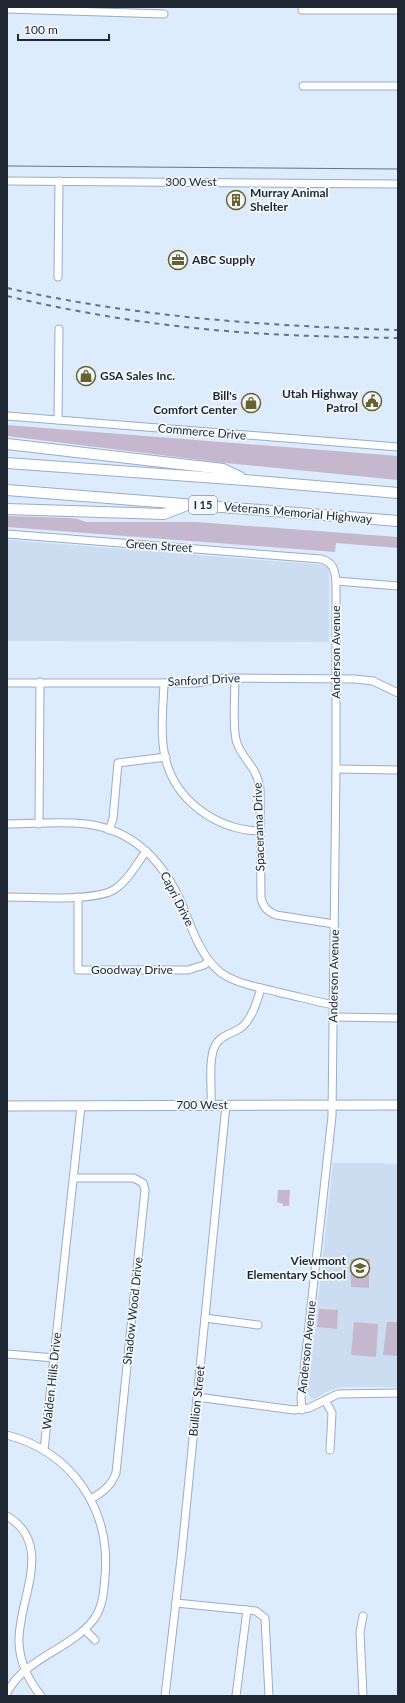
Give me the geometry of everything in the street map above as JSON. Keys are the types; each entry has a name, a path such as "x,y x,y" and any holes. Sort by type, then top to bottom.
{"highway":[{"path":"7,444 223,469 246,480"},
{"path":"7,463 398,492"},
{"name":"Veterans Memorial Highway","path":"7,490 398,520"},
{"path":"7,509 164,514 191,504"}],"main road":[{"name":"700 West","path":"7,1106 398,1105"}],"street":[{"path":"7,9 164,14"},
{"path":"302,10 398,10"},
{"path":"303,86 398,86"},
{"name":"300 West","path":"7,181 398,184"},
{"path":"58,277 59,181"},
{"path":"58,420 60,329"},
{"name":"Commerce Drive","path":"7,416 398,447"},
{"name":"Green Street","path":"7,534 310,557"},
{"name":"Anderson Avenue","path":"302,1410 301,1398 332,1116 336,769 336,581 334,569 330,562 321,558 310,557"},
{"path":"336,581 398,586"},
{"name":"Sanford Drive","path":"7,683 164,683 204,682 224,678 336,678 373,681 398,693"},
{"name":"Spacerama Drive","path":"235,678 236,742 241,752 254,769 259,780 261,898 263,905 268,911 276,915 334,924"},
{"path":"40,682 40,824"},
{"path":"164,683 163,735 166,757 174,779 180,789 199,810 221,823 260,831"},
{"path":"109,830 113,819 118,763 166,757"},
{"path":"336,769 398,770"},
{"name":"Capri Drive","path":"7,824 85,824 109,830 129,840 146,851 170,879 199,943 209,961 219,972 232,979 261,988 333,1005"},
{"path":"7,897 96,896 114,890 129,875 146,851"},
{"name":"Goodway Drive","path":"78,897 78,970 188,970 204,965 209,961"},
{"path":"211,1105 211,1059 215,1046 222,1037 236,1031 248,1020 261,988"},
{"path":"333,1018 398,1018"},
{"name":"Bullion Street","path":"165,1696 176,1603 226,1105"},
{"name":"Walden Hills Drive","path":"44,1450 81,1106"},
{"name":"Shadow Wood Drive","path":"74,1178 134,1178 143,1183 145,1190 116,1473 107,1488 91,1499"},
{"path":"205,1318 258,1325"},
{"path":"7,1354 54,1358"},
{"path":"197,1397 287,1410 302,1410 316,1406 338,1394 398,1393"},
{"path":"326,1400 332,1414 330,1450"},
{"path":"7,1435 44,1450 58,1459 74,1475 91,1499 96,1509 105,1542 107,1563 101,1606 95,1618 86,1630 34,1664 13,1684 7,1693"},
{"path":"7,1516 19,1526 28,1539 33,1562 20,1631 20,1651 25,1672 41,1696"},
{"path":"176,1603 256,1611 265,1618 269,1696"},
{"path":"236,1696 247,1610"},
{"path":"363,1616 360,1632 363,1696"},
{"path":"86,1630 94,1640"}],"shaded area":[{"path":"7,425 398,456 398,480 225,463 7,436"},
{"path":"7,516 70,518 86,522 196,522 398,537 398,548 336,543 335,552 7,527"},
{"path":"7,540 325,565 329,569 329,642 7,641"},
{"name":"Viewmont Elementary School","path":"333,1163 398,1164 398,1387 340,1387 324,1393 315,1399 311,1398 308,1393"},
{"path":"278,1190 290,1190 289,1206 283,1206 283,1204 277,1202"},
{"path":"351,1259 370,1259 369,1268 351,1267"},
{"path":"351,1270 369,1271 369,1288 351,1287"},
{"path":"319,1309 338,1310 337,1329 317,1327"},
{"path":"354,1322 378,1324 376,1357 351,1355"},
{"path":"387,1322 398,1322 398,1356 383,1355"}],"tram line":[{"path":"7,166 398,169"}],"railway":[{"path":"7,288 55,298 153,313 250,323 398,330"},
{"path":"7,296 93,314 180,326 238,332 338,337 398,338"}],"place":[{"name":"Murray Animal Shelter","path":"236,200"},
{"name":"ABC Supply","path":"178,260"},
{"name":"GSA Sales Inc.","path":"86,376"},
{"name":"Utah Highway Patrol","path":"372,401"},
{"name":"Bill's Comfort Center","path":"251,403"},
{"name":"Viewmont Elementary School","path":"360,1268"}]}
